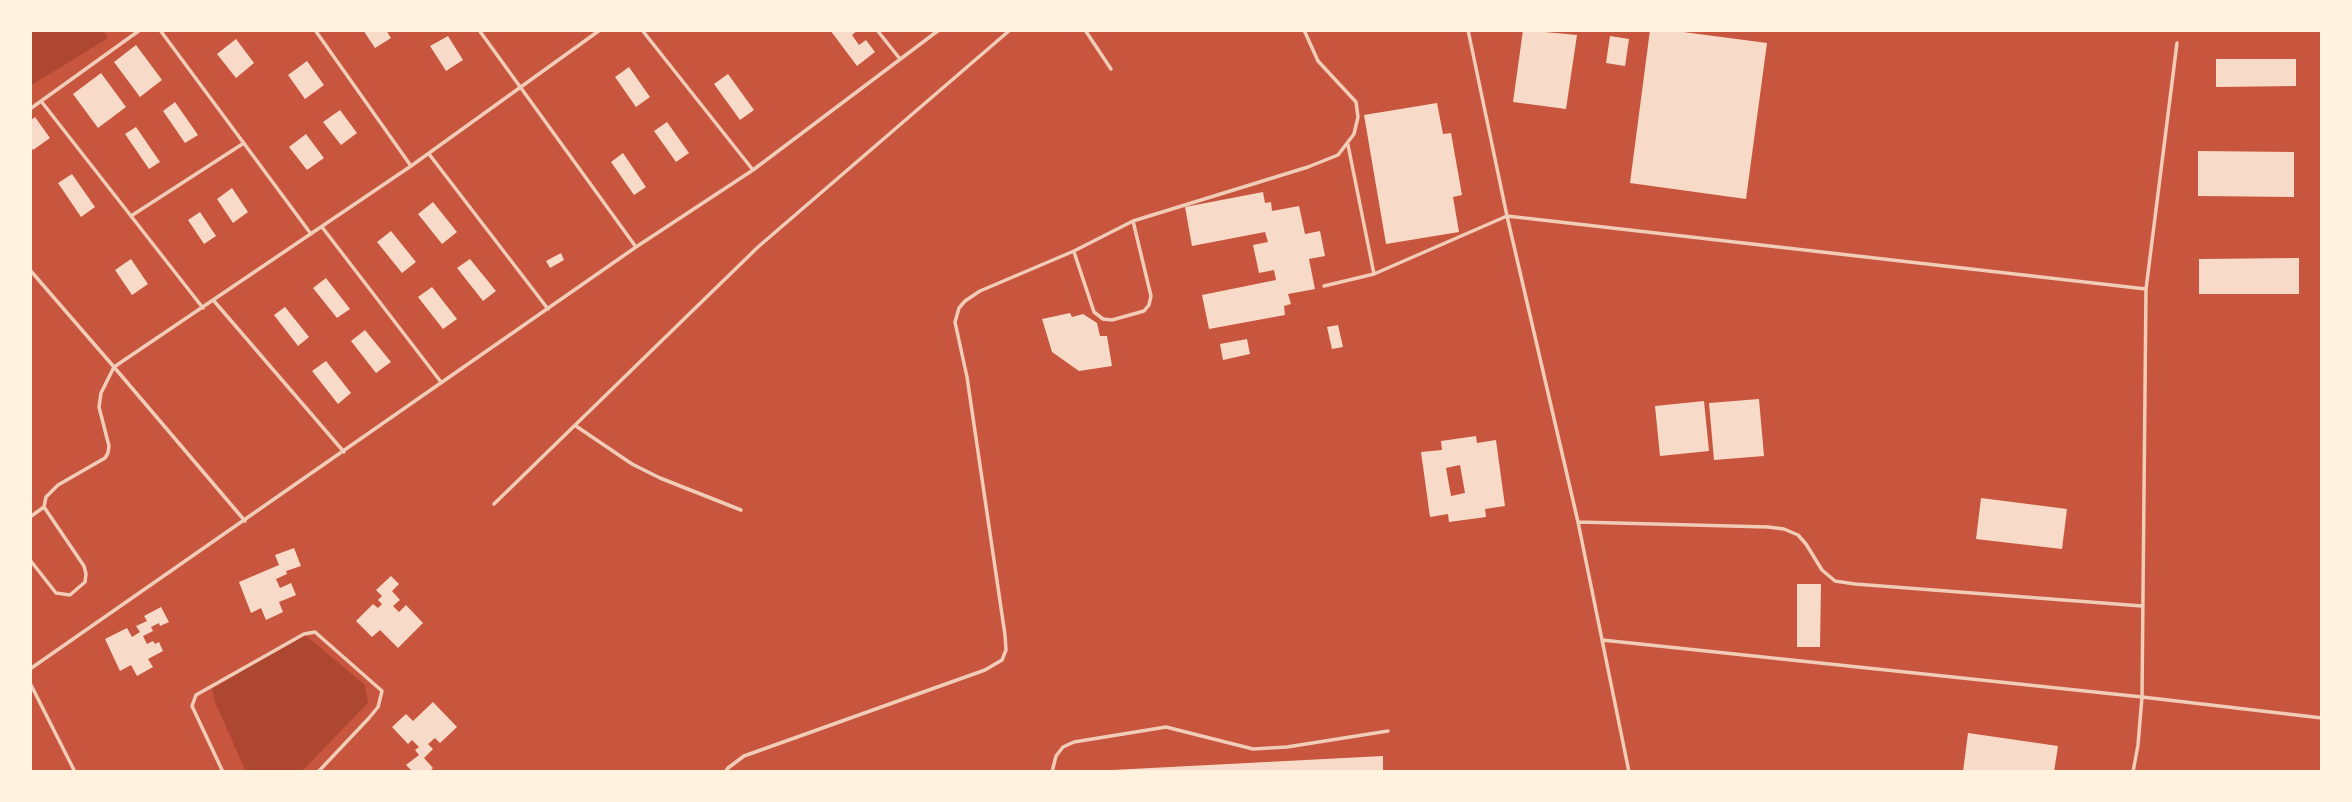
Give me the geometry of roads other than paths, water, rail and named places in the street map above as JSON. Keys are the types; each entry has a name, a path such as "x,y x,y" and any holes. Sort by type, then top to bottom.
{"lane":[{"path":"160,30 311,234"},
{"path":"315,30 411,166"},
{"path":"479,30 636,247"},
{"path":"30,517 44,507 46,497 58,485 105,458 108,453 109,446 99,407 101,393 114,367 429,154 600,30"},
{"path":"642,30 753,170"},
{"path":"877,30 900,58"},
{"path":"30,669 636,247 753,170 939,30"},
{"path":"495,504 758,247 1010,30"},
{"path":"1085,30 1111,69"},
{"path":"725,772 744,756 985,670 1002,660 1006,650 1005,635 967,377 955,322 959,309 965,301 980,291 1074,251 1133,221 1308,167 1338,155 1354,134 1358,117 1356,102 1318,61 1304,30"},
{"path":"1468,30 1507,216 1578,522 1629,772"},
{"path":"30,109 137,31"},
{"path":"2133,772 2138,745 2141,697 2146,289 2177,43"},
{"path":"41,101 203,308"},
{"path":"131,216 243,143"},
{"path":"1348,144 1374,274"},
{"path":"429,154 548,309"},
{"path":"1324,286 1374,274 1507,216 2146,289"},
{"path":"1074,251 1094,312 1103,319 1112,320 1144,311 1151,296 1133,221"},
{"path":"322,227 442,382"},
{"path":"30,270 245,521"},
{"path":"214,301 344,452"},
{"path":"575,425 632,464 741,510"},
{"path":"30,560 56,593 70,594 85,582 84,566 44,507"},
{"path":"1578,522 1784,529 1798,535 1822,570 1835,581 2142,606"},
{"path":"223,772 192,706 196,695 304,634 315,632 382,691 378,707 318,772"},
{"path":"1602,640 2322,718"},
{"path":"30,683 75,772"},
{"path":"1052,772 1056,756 1063,747 1074,742 1166,727 1197,737 1254,749 1287,747 1388,731"}]}
